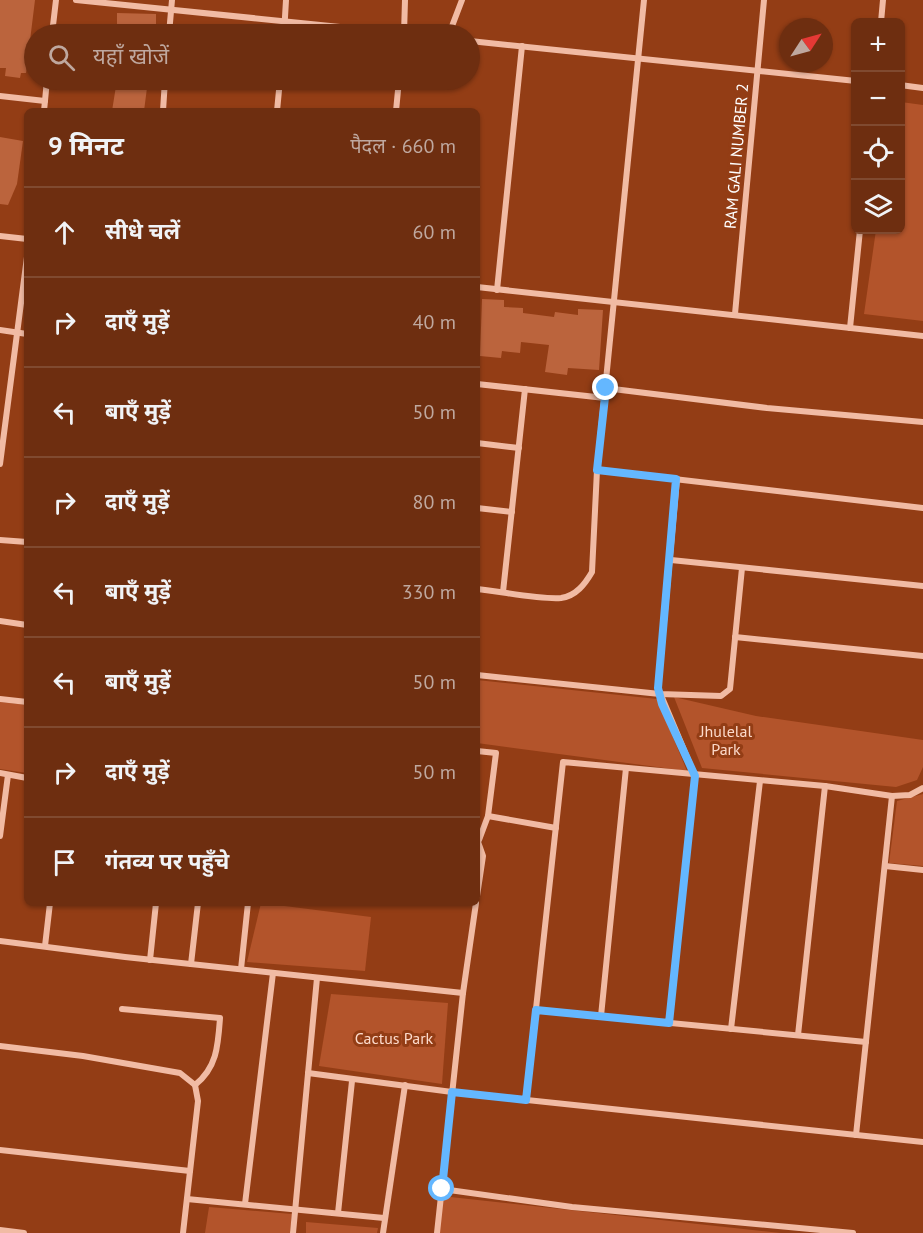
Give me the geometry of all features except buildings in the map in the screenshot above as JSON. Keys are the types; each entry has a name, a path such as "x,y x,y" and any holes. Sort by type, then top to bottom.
{"street":[{"path":"53,24 56,0"},
{"path":"76,0 306,24"},
{"path":"170,24 172,0"},
{"path":"286,0 286,22"},
{"path":"404,24 405,0"},
{"path":"453,24 462,0"},
{"path":"480,589 561,598 575,593 586,584 592,572 597,470 644,0"},
{"name":"RAM GALI NUMBER 2","path":"735,314 764,0"},
{"path":"881,18 883,0"},
{"path":"480,41 851,81"},
{"path":"497,290 522,46"},
{"path":"905,85 923,87"},
{"path":"44,108 46,90"},
{"path":"163,108 164,90"},
{"path":"277,108 279,90"},
{"path":"396,108 398,90"},
{"path":"0,96 45,101"},
{"path":"850,328 860,234"},
{"path":"0,236 24,239"},
{"path":"0,464 24,280"},
{"path":"480,288 923,336"},
{"path":"0,330 24,334"},
{"path":"480,384 605,398"},
{"path":"606,388 767,408 923,422"},
{"path":"503,592 525,389"},
{"path":"0,407 8,408"},
{"path":"480,443 519,448"},
{"path":"597,470 923,508"},
{"path":"669,1023 695,776 660,694 676,479"},
{"path":"480,508 512,512"},
{"path":"0,540 24,542"},
{"path":"671,560 923,586"},
{"path":"480,675 660,694 721,696 727,694 730,689 742,568"},
{"path":"0,621 24,625"},
{"path":"735,637 923,656"},
{"path":"0,699 24,702"},
{"path":"480,751 496,753 489,816 480,835"},
{"path":"526,1100 563,762 695,776 825,786 892,796 910,795 923,789"},
{"path":"601,1016 626,768"},
{"path":"0,773 24,777"},
{"path":"0,836 8,774"},
{"path":"731,1029 760,781"},
{"path":"798,1035 825,786"},
{"path":"856,1135 892,796"},
{"path":"489,816 556,828"},
{"path":"480,846 483,856 480,876"},
{"path":"885,866 923,870"},
{"path":"45,946 50,906"},
{"path":"150,960 156,906"},
{"path":"191,964 198,906"},
{"path":"241,969 248,906"},
{"path":"437,1233 463,993 476,906"},
{"path":"0,940 150,960 463,993"},
{"path":"245,1204 273,973"},
{"path":"293,1233 317,978"},
{"path":"122,1009 220,1018 214,1061 208,1074 195,1085"},
{"path":"536,1010 866,1042"},
{"path":"0,1046 83,1056 180,1073 195,1085 198,1101 183,1233"},
{"path":"308,1073 352,1081 923,1142"},
{"path":"338,1214 352,1081"},
{"path":"382,1233 405,1085"},
{"path":"0,1150 190,1171"},
{"path":"442,1189 572,1207 853,1233"},
{"path":"187,1199 384,1218"},
{"path":"0,1230 24,1233"}],"green space":[{"path":"905,103 923,105 923,321 864,314 875,234 905,234"},
{"path":"480,680 657,699 687,771 480,743"},
{"name":"Jhulelal Park","path":"674,697 756,716 923,740 923,767 917,780 896,787 702,768"},
{"path":"0,702 24,705 24,773 0,769"},
{"path":"923,794 923,866 889,863 897,801"},
{"path":"260,906 285,906 371,917 365,971 247,962"},
{"name":"Cactus Park","path":"331,994 448,1003 442,1084 319,1066"},
{"path":"441,1196 781,1233 437,1233"},
{"path":"209,1207 292,1214 290,1233 205,1233"},
{"path":"306,1222 378,1228 377,1233 306,1233"}],"route":[{"path":"442,1189 452,1092 526,1100 536,1010 669,1023 695,776 662,704 658,688 671,560 676,479 597,470 606,388"}]}
